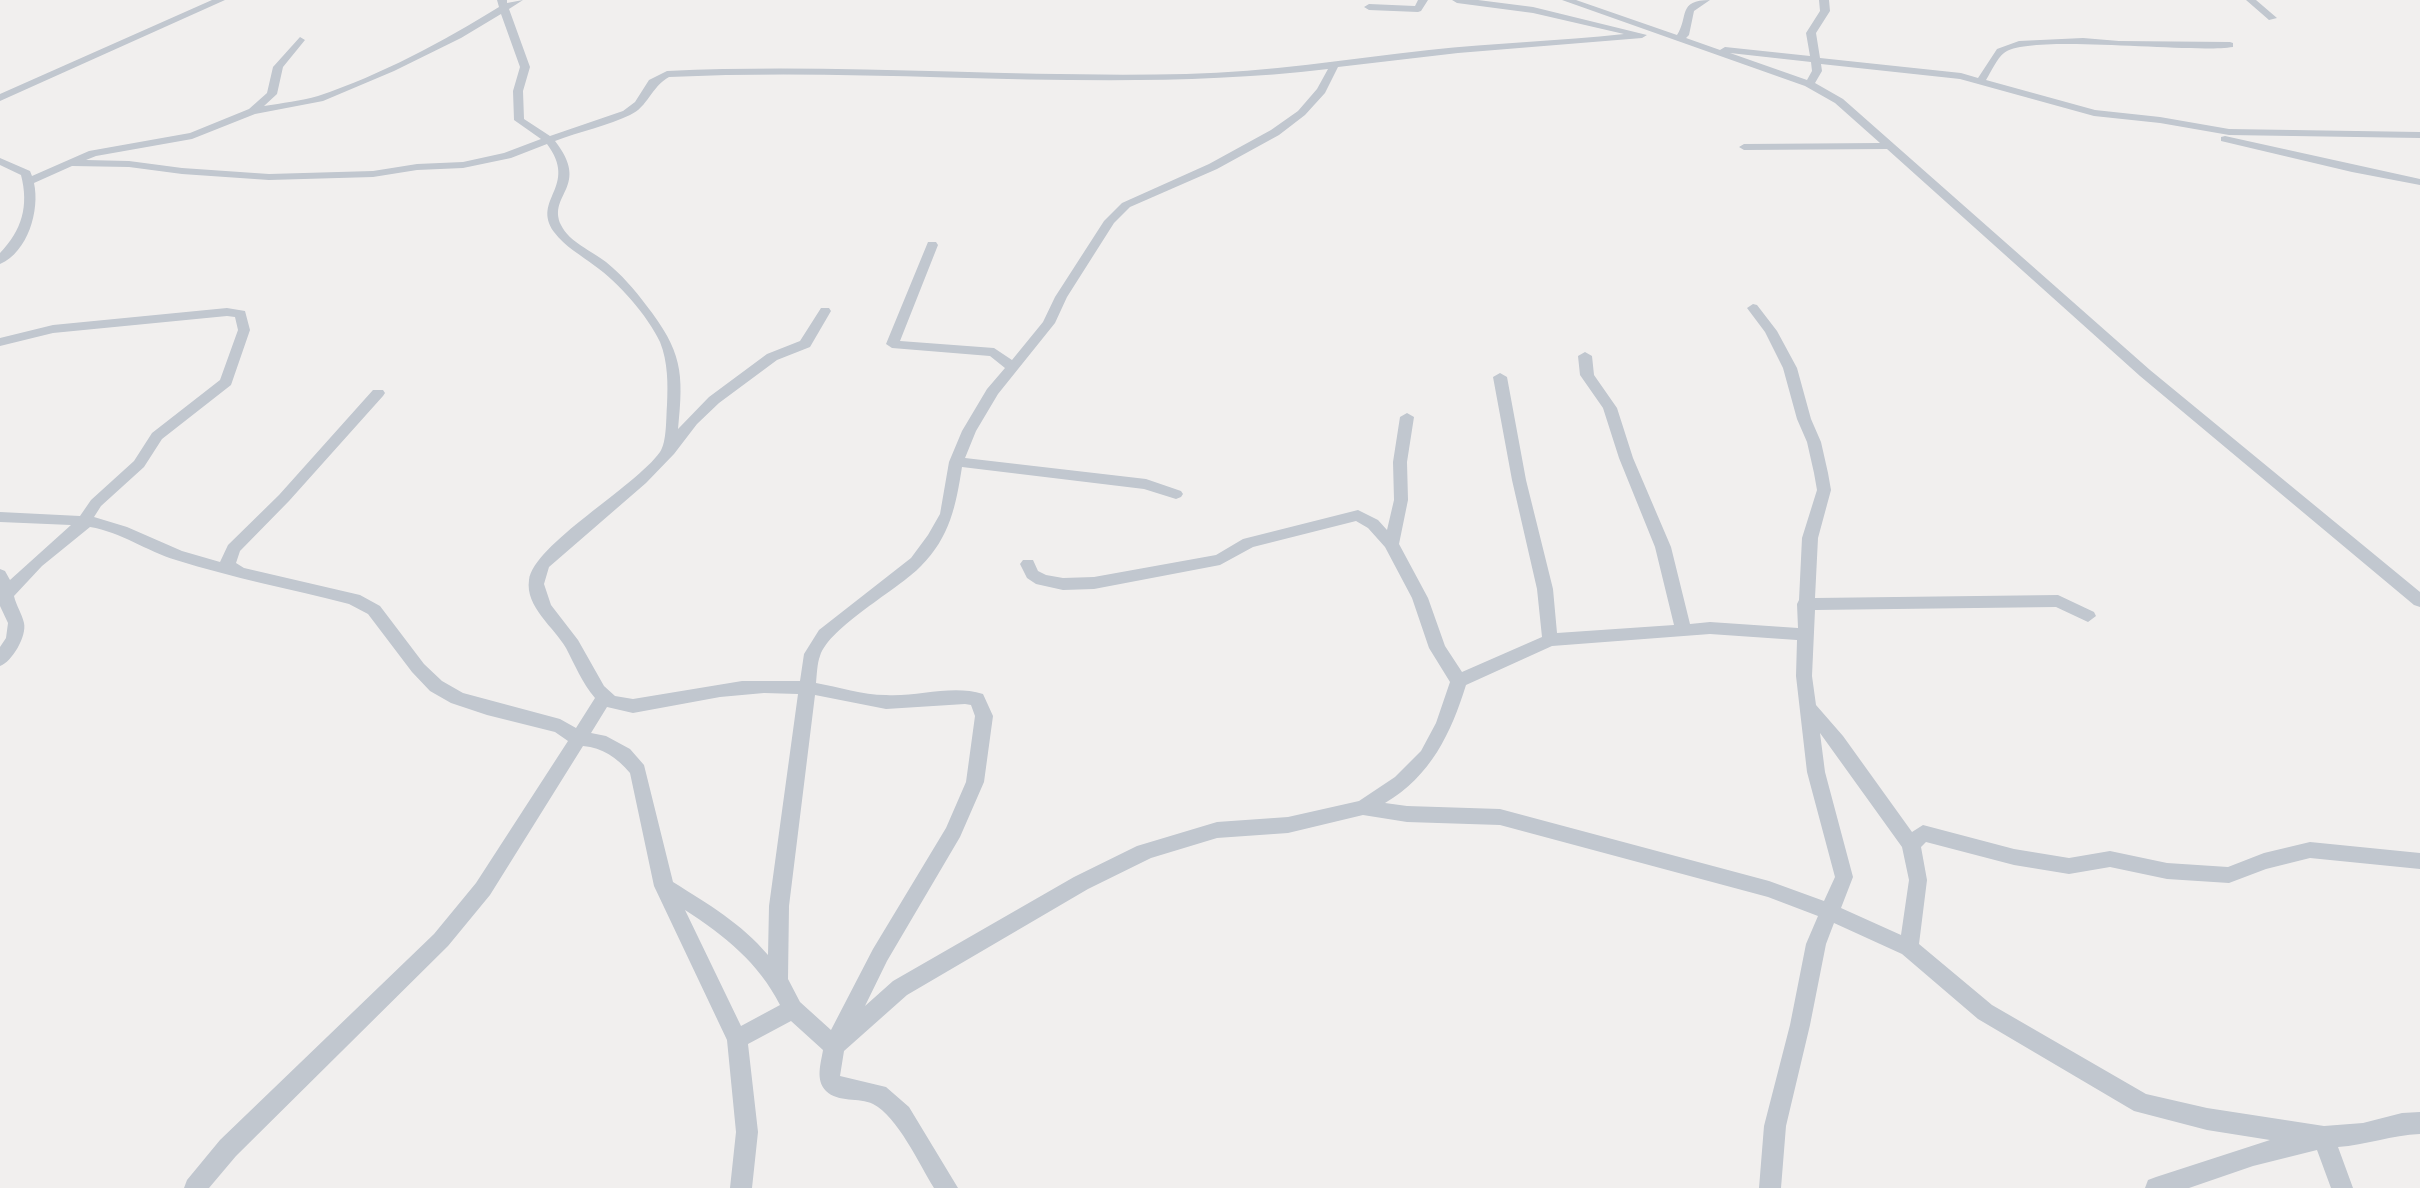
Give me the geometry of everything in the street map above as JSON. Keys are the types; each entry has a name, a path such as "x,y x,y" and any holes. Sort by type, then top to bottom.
{"street":[{"path":"0,98 220,0"},
{"path":"29,181 106,149 192,136 253,111 325,96 391,69 458,36 503,4 518,0"},
{"path":"1369,7 1418,9 1423,0"},
{"path":"1457,0 1533,10 1642,35 1672,37 1684,34 1685,16 1689,9 1705,0"},
{"path":"1567,0 1809,84 1839,101 2145,373 2420,600"},
{"path":"1809,84 1816,65 1811,33 1825,11 1824,0"},
{"path":"2251,0 2272,18"},
{"path":"503,4 525,67 518,91 519,120 549,140 559,155 566,176 566,183 553,203 551,213 556,225 567,240 607,268 627,289 668,346 674,390 669,451"},
{"path":"70,163 129,164 258,176 373,174 480,162 507,156 584,125 627,113 639,104 653,82 667,74 861,70 1020,77 1187,78 1297,71 1459,50 1642,35"},
{"path":"253,111 272,94 278,67 300,40"},
{"path":"1981,80 2000,51 2019,44 2083,41 2230,45"},
{"path":"1707,48 1790,55 1816,65 1838,64 1942,73 1981,80 1986,84 2032,94 2094,113 2186,125 2254,133 2291,131 2420,135"},
{"path":"778,981 779,906 790,802 812,654 825,634 916,562 934,538 947,514 956,462 969,431 992,392 1049,323 1061,297 1110,220 1126,205 1253,146 1281,128 1320,93 1329,81 1334,66"},
{"path":"2186,125 2278,153 2420,181"},
{"path":"1744,147 1887,146"},
{"path":"0,161 12,164 26,173 29,181 30,213 27,227 18,242 0,260"},
{"path":"932,245 892,344 994,352 1012,367"},
{"path":"1752,308 1771,331 1790,368 1804,419 1814,442 1824,490 1810,538 1805,604 1804,676 1816,772 1844,877 1816,944 1800,1025 1774,1126 1770,1188"},
{"path":"825,311 805,344 755,367 692,421 669,451 641,480 546,559 538,573 536,584 542,605 570,642 586,673 604,698 615,704 633,706 756,687 808,688 871,702 902,703 953,696 977,699 984,716 975,782 953,832 880,955 834,1046 829,1076 832,1083 853,1091 878,1094 901,1115 947,1188"},
{"path":"0,342 53,329 88,324 227,312 241,314 244,330 226,382 157,436 139,464 96,503 83,523 37,562 6,594"},
{"path":"1585,356 1587,374 1610,408 1626,458 1663,547 1683,629"},
{"path":"1500,377 1519,480 1545,589 1550,640"},
{"path":"241,572 227,565 233,550 284,498 378,393"},
{"path":"1391,544 1401,500 1400,461 1407,418"},
{"path":"956,462 1135,483 1176,494"},
{"path":"1028,564 1032,574 1042,580 1063,584 1094,583 1220,559 1248,543 1358,515 1373,524 1391,544 1420,598 1437,649 1459,681"},
{"path":"0,517 100,524 131,533 175,555 354,599 374,610 418,668 436,686 457,698 493,710 560,726 578,739 600,741 624,754 638,770 664,886 737,1039 747,1132 741,1188"},
{"path":"0,575 6,594 7,612 16,623 14,639 0,660"},
{"path":"1805,604 2058,601 2088,616"},
{"path":"834,1046 900,988 1081,883 1144,852 1217,830 1288,825 1363,807 1399,785 1433,750 1445,725 1459,681 1550,640 1710,628 1805,635"},
{"path":"195,1188 228,1149 441,940 463,915 483,889 604,698"},
{"path":"1808,707 1837,741 1911,845 1918,880 1909,948"},
{"path":"1363,807 1407,814 1500,817 1769,889 1830,912 1909,948 1985,1012 2142,1104 2207,1119 2323,1137"},
{"path":"1911,845 1923,833 2014,857 2069,866 2110,859 2167,871 2229,875 2264,861 2310,850 2420,861"},
{"path":"664,886 719,920 742,939 778,981 793,1009 834,1046"},
{"path":"737,1039 793,1009"},
{"path":"2156,1188 2253,1155 2323,1137 2363,1134 2402,1124 2420,1123"},
{"path":"2323,1137 2342,1188"}]}
